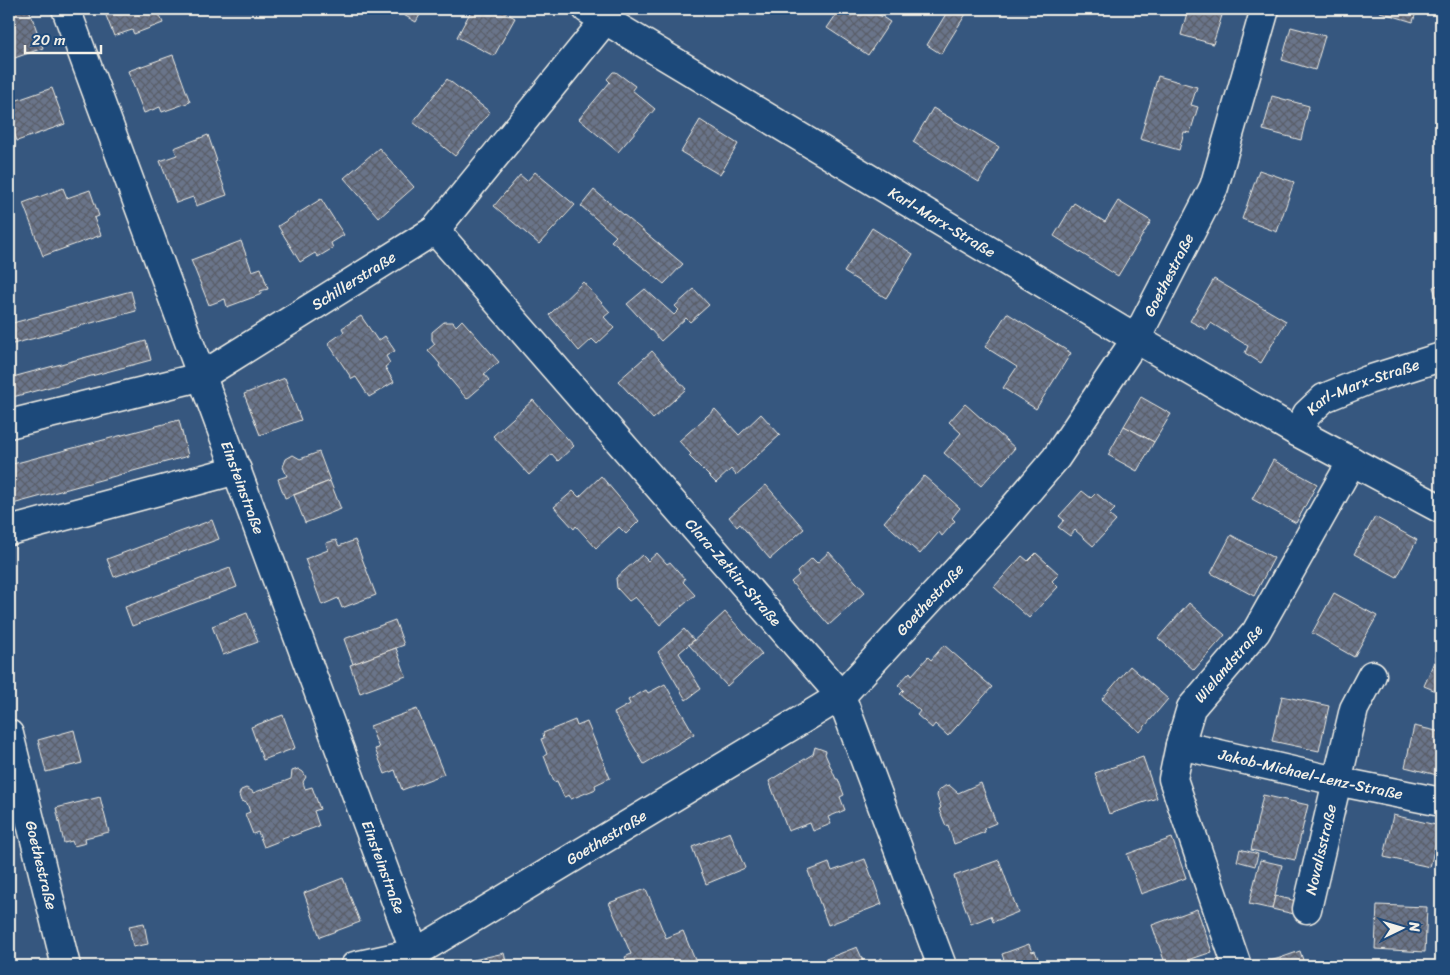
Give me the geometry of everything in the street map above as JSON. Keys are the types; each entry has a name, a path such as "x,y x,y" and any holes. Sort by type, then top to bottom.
{"street":[{"name":"Einsteinstraße","path":"66,9 200,377 417,960"},
{"name":"Goethestraße","path":"355,966 417,960 841,696 997,527 1056,458 1136,339 1214,187 1266,9"},
{"name":"Schillerstraße","path":"9,424 200,377 435,230 601,12"},
{"name":"Karl-Marx-Straße","path":"601,12 1136,339 1297,432 1441,509"},
{"name":"Clara-Zetkin-Straße","path":"435,230 841,696 942,966"},
{"name":"Karl-Marx-Straße","path":"1297,432 1308,414 1324,398 1368,380 1441,357"},
{"name":"Wielandstraße","path":"1237,966 1173,779 1180,746 1191,708 1256,632 1352,461"},
{"path":"9,531 236,470"},
{"name":"Novalisstraße","path":"1307,909 1354,709 1372,675"},
{"name":"Goethestraße","path":"9,734 66,966"},
{"name":"Jakob-Michael-Lenz-Straße","path":"1180,746 1441,802"}],"building":[{"path":"29,9 43,48 9,60 9,11"},
{"path":"106,9 157,9 163,23 134,34 132,30 114,36 105,13 107,13"},
{"path":"393,9 423,9 416,22"},
{"path":"472,9 499,9 515,18 494,56 457,37"},
{"path":"840,9 870,9 890,22 868,55 827,28"},
{"path":"949,9 969,9 941,54 927,45"},
{"path":"1188,9 1224,9 1213,44 1181,35"},
{"path":"1381,9 1417,9 1413,22 1380,12"},
{"path":"1291,27 1325,36 1315,70 1282,60"},
{"path":"173,55 190,102 162,112 160,107 144,113 128,71"},
{"path":"613,72 616,72 635,86 632,90 655,109 618,152 579,119 610,82 607,79"},
{"path":"1158,76 1197,87 1191,105 1198,107 1190,133 1184,132 1179,150 1140,139"},
{"path":"447,79 490,112 455,156 413,122"},
{"path":"52,88 65,124 17,141 9,118 9,103"},
{"path":"1272,96 1309,106 1301,140 1263,130"},
{"path":"933,108 999,147 979,182 913,142"},
{"path":"700,120 738,144 720,175 681,152"},
{"path":"208,135 227,195 196,206 193,197 176,203 160,161 177,155 174,148"},
{"path":"379,148 414,187 379,218 344,178"},
{"path":"1259,170 1294,182 1277,232 1242,219"},
{"path":"535,172 575,205 539,244 494,206 520,175 527,181"},
{"path":"63,188 67,198 90,190 99,216 94,218 101,235 43,256 23,203"},
{"path":"594,190 683,264 664,284 611,241 616,236 581,206"},
{"path":"321,199 344,235 331,243 333,248 318,257 315,253 300,262 278,226"},
{"path":"1118,201 1151,221 1118,276 1054,236 1074,203 1105,222"},
{"path":"872,228 913,254 886,298 844,272"},
{"path":"241,241 252,271 261,268 268,289 260,291 262,294 227,307 225,299 209,305 191,260"},
{"path":"1214,279 1286,321 1261,363 1245,353 1248,346 1211,323 1207,330 1190,321"},
{"path":"583,282 610,312 604,317 614,328 597,344 592,339 579,351 549,315"},
{"path":"1441,284 1441,310 1433,287"},
{"path":"645,289 674,315 679,310 675,306 694,289 709,305 690,322 686,318 661,341 627,304"},
{"path":"131,291 136,311 9,345 9,324"},
{"path":"1007,313 1071,353 1036,409 1003,388 1017,367 985,347"},
{"path":"361,316 378,341 385,336 395,351 386,356 390,363 385,367 394,382 369,397 356,377 352,379 328,343 344,332 342,328"},
{"path":"462,320 499,362 484,374 489,380 467,399 428,350 435,344 432,340 432,332 444,322 453,322 456,326"},
{"path":"146,341 151,360 9,398 9,378"},
{"path":"652,351 686,389 653,419 618,381"},
{"path":"285,378 301,420 260,435 244,394"},
{"path":"1141,397 1171,414 1154,442 1124,426"},
{"path":"533,400 574,446 558,461 552,454 529,475 493,436"},
{"path":"965,404 1015,448 981,486 944,453 961,433 949,422"},
{"path":"715,409 739,435 761,414 780,435 736,475 731,469 716,483 689,456 691,454 679,441"},
{"path":"179,420 188,456 9,505 9,465"},
{"path":"1124,426 1154,442 1137,471 1108,455"},
{"path":"319,452 330,481 285,498 278,479 287,476 283,467 286,459 293,455 300,459"},
{"path":"1273,460 1317,484 1296,523 1252,499"},
{"path":"601,476 639,521 626,534 619,527 596,548 576,526 574,529 554,507 573,491 579,497"},
{"path":"924,476 960,508 952,518 955,521 942,536 939,532 920,554 884,522"},
{"path":"330,481 341,509 305,523 294,495"},
{"path":"766,485 804,529 770,559 740,524 737,527 729,517"},
{"path":"1082,491 1091,498 1096,493 1115,509 1109,515 1116,521 1093,546 1075,530 1070,536 1058,527 1064,520 1059,516"},
{"path":"1375,517 1417,540 1397,577 1354,554"},
{"path":"212,520 219,539 114,577 107,559"},
{"path":"1231,535 1274,558 1254,596 1211,573"},
{"path":"336,540 339,546 355,540 376,595 342,608 338,598 322,605 305,559 328,550 326,543"},
{"path":"829,552 865,592 829,625 791,582 799,575 797,572 812,558 817,563"},
{"path":"657,553 667,564 670,562 685,579 683,582 695,595 660,625 635,597 629,601 617,588 616,578 642,555 648,561"},
{"path":"1036,553 1059,574 1052,581 1058,587 1029,618 994,587 1022,556 1028,561"},
{"path":"230,568 237,587 132,626 125,607"},
{"path":"1334,593 1377,616 1354,657 1312,633"},
{"path":"1189,603 1225,635 1194,670 1158,638"},
{"path":"725,612 762,654 727,686 689,645"},
{"path":"247,613 258,642 223,655 212,626"},
{"path":"395,620 404,645 353,664 344,639"},
{"path":"684,629 694,640 679,653 701,689 686,700 658,652"},
{"path":"944,645 992,687 948,736 935,724 932,728 917,715 920,711 900,694 904,690 898,685 910,672 912,675 928,657 931,660"},
{"path":"1441,645 1441,693 1424,686"},
{"path":"396,648 406,676 360,693 350,665"},
{"path":"1130,666 1168,699 1140,732 1102,699"},
{"path":"665,684 694,734 644,764 614,713 630,704 628,700 646,690 648,693"},
{"path":"1282,696 1329,706 1319,751 1272,741"},
{"path":"417,709 444,774 402,790 395,770 385,774 375,749 379,748 370,726"},
{"path":"283,715 295,748 263,760 251,727"},
{"path":"575,720 577,726 587,722 610,778 595,785 596,789 571,799 569,795 564,797 557,781 554,782 544,756 547,754 541,739 544,738 543,733"},
{"path":"1414,726 1441,732 1441,776 1405,767"},
{"path":"74,730 82,763 46,772 38,740"},
{"path":"815,747 826,751 825,754 844,795 840,797 845,810 828,817 831,824 813,831 810,823 788,831 769,781 813,754"},
{"path":"1143,757 1157,798 1109,814 1095,773"},
{"path":"298,769 306,777 303,782 305,789 312,787 320,809 314,811 319,826 282,838 282,840 264,847 258,832 253,834 245,814 250,812 247,803 241,801 239,795 241,790 246,788 253,793 291,779 292,771"},
{"path":"981,783 996,823 984,828 985,832 954,844 948,825 946,826 939,809 941,808 937,796 938,791 949,785 958,793"},
{"path":"1263,795 1308,805 1295,860 1251,850"},
{"path":"100,797 109,832 85,838 86,843 74,846 72,841 64,843 56,808"},
{"path":"1393,815 1440,826 1430,867 1384,857"},
{"path":"730,832 745,868 706,884 692,847"},
{"path":"1172,838 1186,878 1141,894 1127,854"},
{"path":"1240,849 1258,854 1255,866 1237,861"},
{"path":"865,859 882,904 828,925 808,871 829,863 832,871"},
{"path":"999,860 1018,912 993,922 991,916 971,924 954,876"},
{"path":"1260,860 1282,865 1272,909 1249,904"},
{"path":"343,878 360,922 320,937 304,893"},
{"path":"646,889 666,938 683,931 695,960 679,966 629,966 625,957 631,954 609,903"},
{"path":"1275,896 1297,901 1294,914 1272,909"},
{"path":"1377,905 1427,907 1425,952 1375,949"},
{"path":"1197,909 1212,952 1166,966 1152,925"},
{"path":"144,923 148,944 133,947 129,926"},
{"path":"1029,944 1032,952 1035,951 1041,966 988,966 1004,960 1002,954"},
{"path":"857,947 865,965 882,958 885,965 887,964 888,966 828,966 826,959"},
{"path":"1300,951 1305,966 1283,966 1280,958"},
{"path":"504,953 507,966 456,966 456,964"},
{"path":"1280,958 1283,966 1261,966 1260,964"}]}
